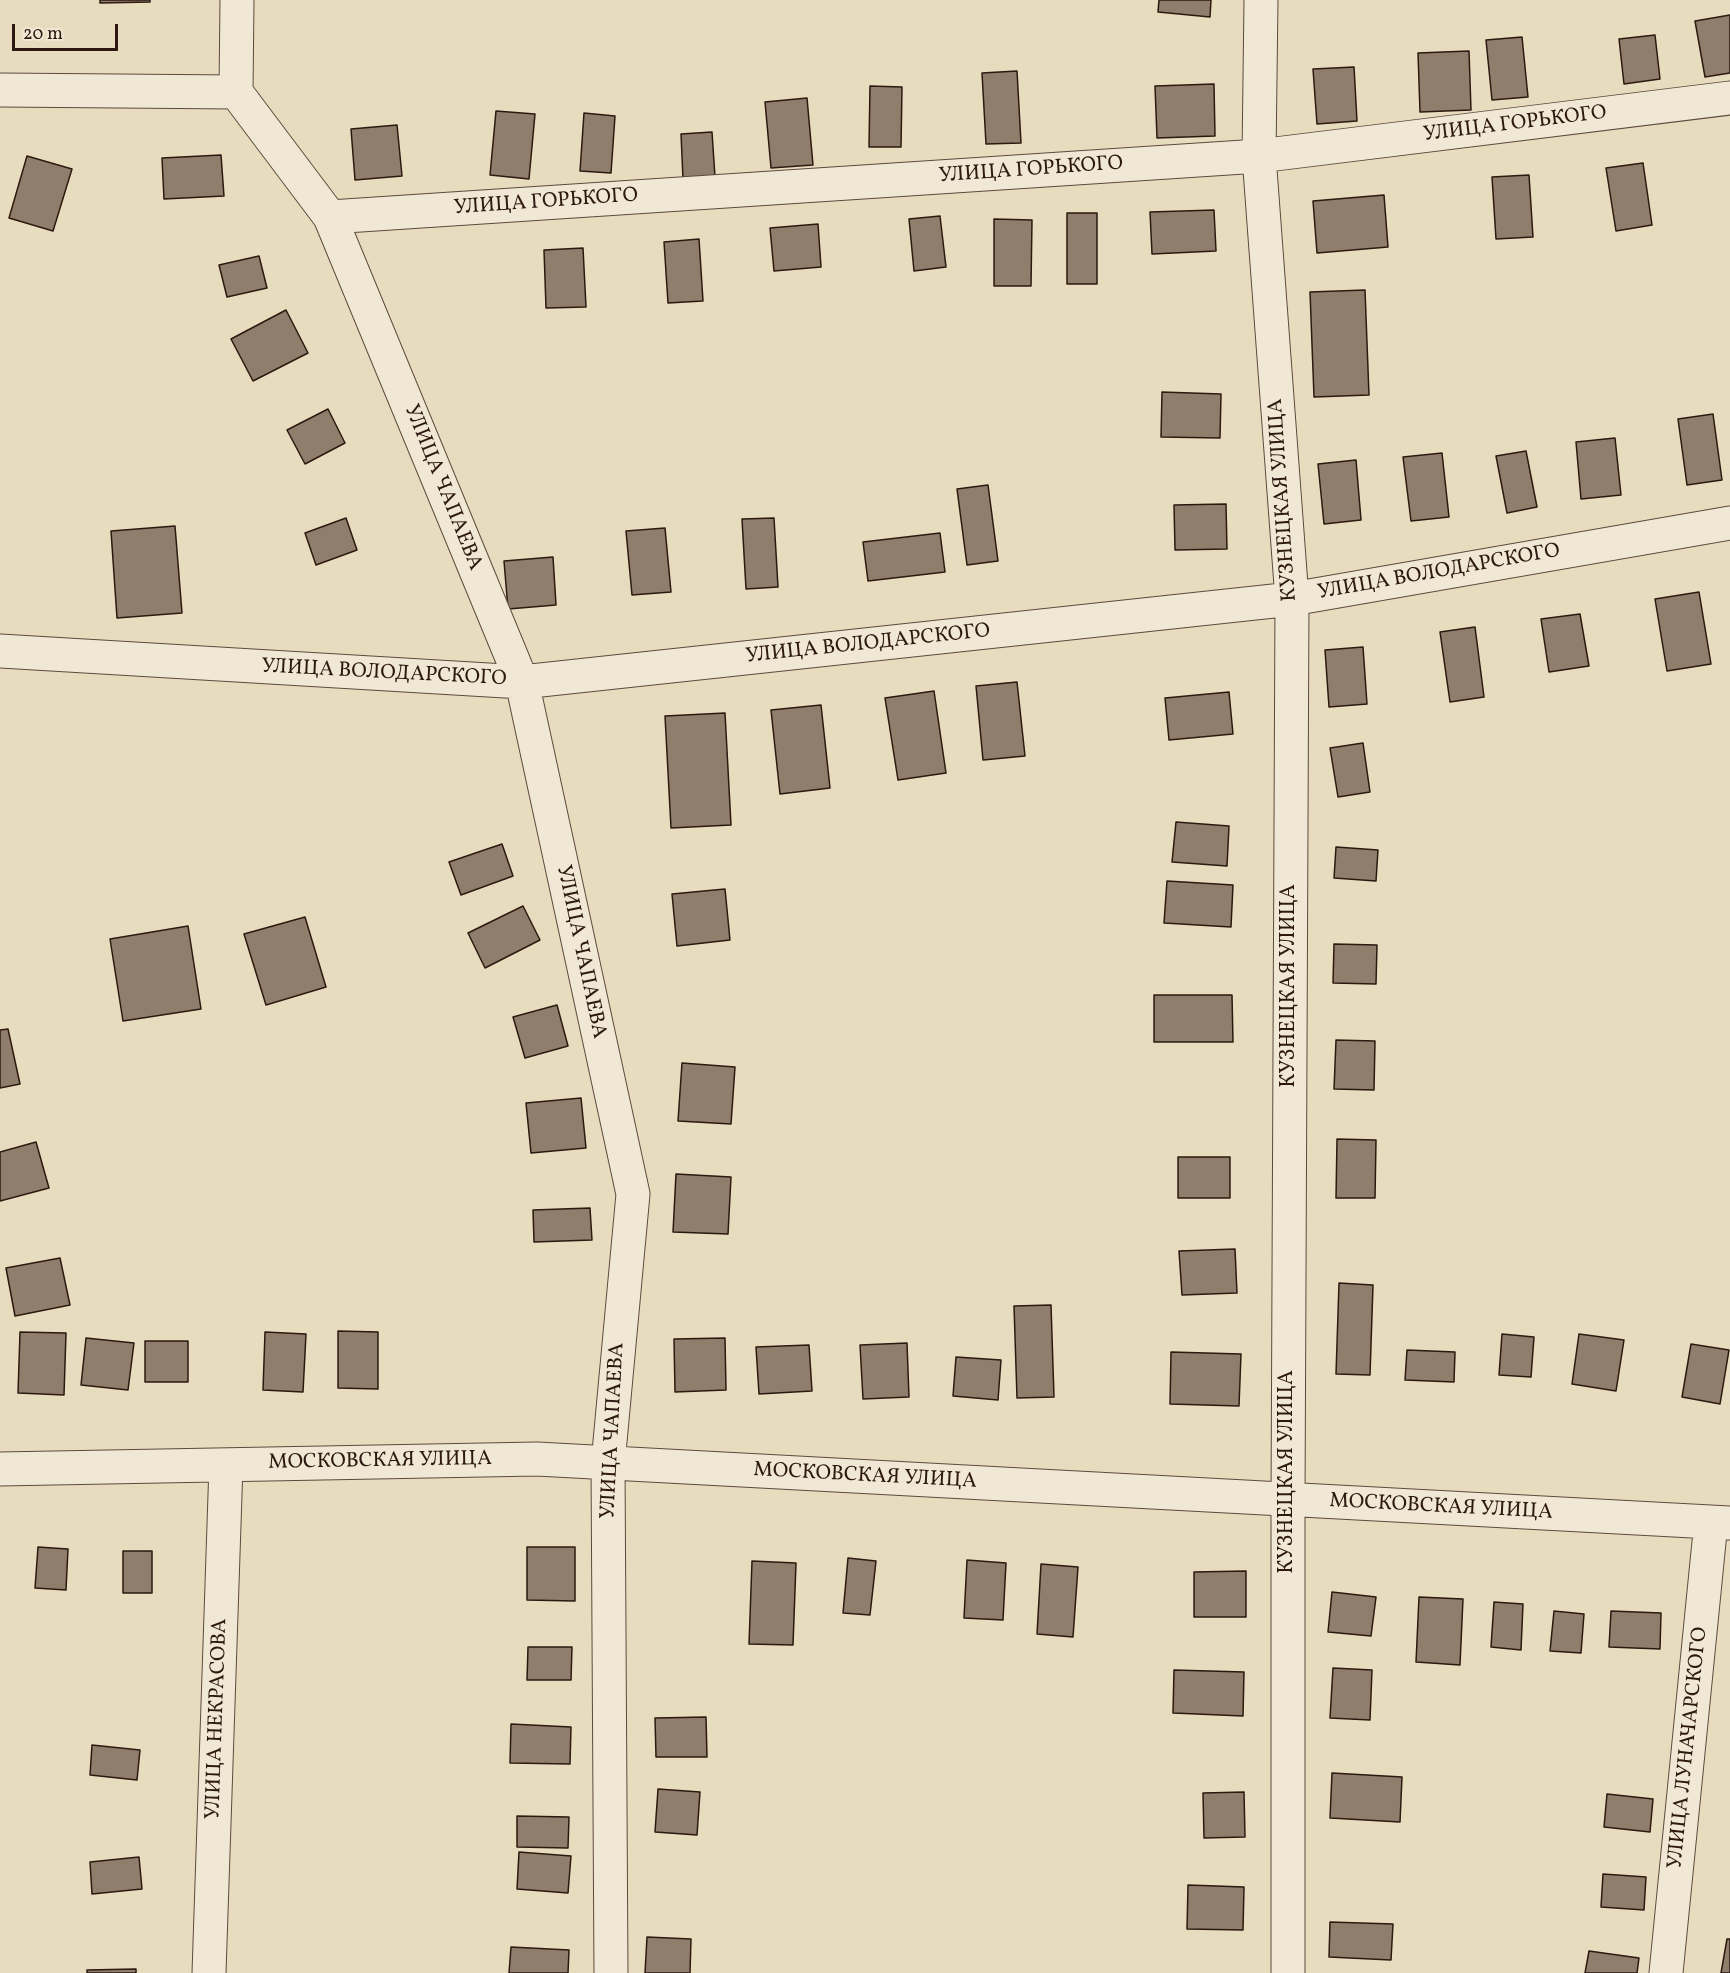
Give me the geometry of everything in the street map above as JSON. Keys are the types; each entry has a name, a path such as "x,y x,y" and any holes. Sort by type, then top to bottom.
{"street":[{"path":"0,90 236,92 237,0"},
{"name":"КУЗНЕЦКАЯ УЛИЦА","path":"1261,0 1259,156 1292,599 1288,1973"},
{"name":"УЛИЦА ЧАПАЕВА","path":"236,92 330,217 522,682 633,1194 608,1463 611,1973"},
{"name":"УЛИЦА ГОРЬКОГО","path":"330,217 1259,156 1730,98"},
{"name":"УЛИЦА ВОЛОДАРСКОГО","path":"0,651 522,682 1292,599 1730,523"},
{"name":"МОСКОВСКАЯ УЛИЦА","path":"0,1469 537,1459 1721,1523"},
{"name":"УЛИЦА НЕКРАСОВА","path":"209,1973 226,1465"},
{"name":"УЛИЦА ЛУНАЧАРСКОГО","path":"1666,1973 1721,1523"}],"building":[{"path":"100,0 150,0 150,2 100,3"},
{"path":"1159,0 1211,0 1210,17 1158,12"},
{"path":"1730,15 1730,73 1705,77 1695,21"},
{"path":"1655,35 1660,79 1624,84 1619,39"},
{"path":"1522,37 1528,97 1492,100 1486,40"},
{"path":"1469,51 1471,110 1420,112 1418,53"},
{"path":"1354,67 1357,121 1317,124 1313,69"},
{"path":"1017,71 1021,143 986,144 982,73"},
{"path":"1214,84 1215,136 1157,138 1155,86"},
{"path":"870,86 902,87 901,147 869,147"},
{"path":"807,98 813,165 771,168 765,102"},
{"path":"496,111 535,114 529,179 490,175"},
{"path":"584,113 615,116 611,173 580,171"},
{"path":"397,125 402,176 355,180 351,129"},
{"path":"712,132 715,177 683,179 681,134"},
{"path":"221,155 224,196 164,199 162,158"},
{"path":"27,156 72,169 53,231 9,218"},
{"path":"1643,163 1652,225 1616,231 1606,168"},
{"path":"1529,175 1533,237 1496,239 1492,177"},
{"path":"1384,195 1388,247 1317,253 1313,201"},
{"path":"1214,210 1216,251 1152,254 1150,212"},
{"path":"1067,213 1097,213 1097,284 1067,284"},
{"path":"940,216 946,267 914,271 909,219"},
{"path":"994,219 1032,220 1031,286 994,286"},
{"path":"818,224 821,267 774,271 770,228"},
{"path":"699,239 703,301 668,303 664,242"},
{"path":"583,248 586,307 546,308 544,250"},
{"path":"259,256 267,288 227,297 219,265"},
{"path":"1365,290 1369,395 1314,397 1310,292"},
{"path":"286,310 308,353 253,381 231,339"},
{"path":"1162,392 1221,394 1220,438 1161,437"},
{"path":"328,409 345,443 305,464 287,430"},
{"path":"1713,414 1722,480 1687,485 1678,419"},
{"path":"1615,438 1621,495 1581,499 1576,442"},
{"path":"1526,451 1537,507 1507,513 1496,456"},
{"path":"1442,453 1449,517 1411,521 1403,457"},
{"path":"1356,460 1361,520 1324,524 1318,464"},
{"path":"988,485 998,561 967,565 957,489"},
{"path":"1226,504 1227,549 1175,550 1174,505"},
{"path":"346,518 357,550 316,565 305,533"},
{"path":"774,518 778,587 746,589 742,519"},
{"path":"175,526 182,613 117,618 111,531"},
{"path":"665,528 671,592 632,595 626,531"},
{"path":"940,533 945,572 868,581 863,542"},
{"path":"553,557 556,605 508,609 504,561"},
{"path":"1699,592 1711,664 1667,671 1655,599"},
{"path":"1580,614 1589,666 1549,672 1541,619"},
{"path":"1475,627 1484,697 1450,702 1440,632"},
{"path":"1363,647 1367,704 1329,707 1325,650"},
{"path":"1017,682 1025,756 983,760 976,686"},
{"path":"934,691 946,773 898,780 885,698"},
{"path":"1229,692 1233,734 1169,740 1165,698"},
{"path":"821,705 830,788 780,794 771,710"},
{"path":"725,713 731,825 671,828 665,716"},
{"path":"1363,743 1370,792 1338,797 1330,748"},
{"path":"1176,822 1229,826 1227,866 1172,862"},
{"path":"502,844 513,876 461,895 449,862"},
{"path":"1336,847 1378,850 1376,881 1334,878"},
{"path":"1167,881 1233,885 1231,927 1164,923"},
{"path":"725,889 730,940 677,946 672,894"},
{"path":"523,906 540,940 485,968 468,933"},
{"path":"305,917 326,987 266,1005 244,934"},
{"path":"188,926 201,1009 123,1021 110,939"},
{"path":"1334,944 1377,945 1376,984 1333,983"},
{"path":"1154,995 1232,995 1233,1042 1154,1042"},
{"path":"557,1005 568,1046 525,1058 513,1017"},
{"path":"8,1029 20,1084 0,1088 0,1030"},
{"path":"1336,1040 1375,1041 1374,1090 1334,1089"},
{"path":"682,1063 735,1067 731,1124 678,1121"},
{"path":"581,1098 586,1148 531,1153 526,1103"},
{"path":"1337,1139 1376,1140 1375,1198 1336,1198"},
{"path":"36,1142 49,1188 0,1201 0,1152"},
{"path":"1178,1157 1230,1157 1230,1198 1178,1198"},
{"path":"676,1174 731,1177 728,1234 673,1232"},
{"path":"590,1208 592,1240 534,1242 533,1210"},
{"path":"1235,1249 1237,1293 1182,1295 1179,1251"},
{"path":"60,1258 70,1305 15,1316 6,1268"},
{"path":"1339,1283 1373,1285 1370,1375 1336,1374"},
{"path":"1051,1305 1054,1397 1017,1398 1014,1306"},
{"path":"338,1331 378,1332 378,1389 338,1388"},
{"path":"20,1332 66,1333 64,1395 18,1393"},
{"path":"265,1332 306,1334 303,1392 263,1390"},
{"path":"1502,1334 1534,1337 1531,1377 1499,1375"},
{"path":"1579,1334 1624,1340 1616,1391 1572,1384"},
{"path":"86,1338 134,1343 128,1390 81,1385"},
{"path":"725,1338 726,1390 675,1392 674,1339"},
{"path":"145,1341 188,1341 188,1382 145,1382"},
{"path":"907,1343 909,1397 863,1399 860,1345"},
{"path":"1691,1344 1729,1350 1720,1404 1682,1397"},
{"path":"809,1345 812,1391 759,1394 756,1347"},
{"path":"1407,1350 1455,1352 1454,1382 1405,1380"},
{"path":"1171,1352 1241,1354 1239,1406 1170,1404"},
{"path":"956,1357 1001,1360 998,1400 953,1396"},
{"path":"38,1547 68,1549 66,1590 35,1588"},
{"path":"527,1547 575,1547 575,1601 527,1600"},
{"path":"123,1551 152,1551 152,1593 123,1593"},
{"path":"848,1558 876,1561 870,1615 843,1613"},
{"path":"967,1560 1006,1563 1003,1620 964,1618"},
{"path":"752,1561 796,1563 793,1645 749,1644"},
{"path":"1041,1564 1078,1567 1073,1637 1037,1634"},
{"path":"1246,1571 1246,1617 1194,1617 1194,1572"},
{"path":"1332,1592 1376,1597 1371,1636 1328,1632"},
{"path":"1419,1597 1463,1599 1460,1665 1416,1662"},
{"path":"1494,1602 1523,1604 1521,1650 1491,1647"},
{"path":"1554,1611 1584,1614 1581,1653 1550,1651"},
{"path":"1611,1611 1661,1613 1660,1649 1609,1647"},
{"path":"528,1647 572,1647 571,1680 527,1680"},
{"path":"1333,1668 1372,1670 1370,1720 1330,1718"},
{"path":"1174,1670 1244,1672 1243,1716 1173,1713"},
{"path":"706,1717 707,1757 656,1757 655,1718"},
{"path":"511,1724 571,1727 570,1764 510,1763"},
{"path":"92,1745 140,1750 137,1780 90,1775"},
{"path":"1332,1773 1402,1777 1400,1822 1330,1818"},
{"path":"658,1789 700,1792 697,1835 655,1832"},
{"path":"1244,1792 1245,1837 1204,1838 1203,1793"},
{"path":"1607,1794 1653,1799 1650,1832 1604,1827"},
{"path":"517,1816 569,1817 568,1848 517,1847"},
{"path":"519,1852 571,1856 568,1893 517,1889"},
{"path":"139,1857 142,1889 92,1894 90,1862"},
{"path":"1603,1874 1646,1877 1644,1910 1601,1907"},
{"path":"1188,1885 1244,1887 1243,1930 1187,1929"},
{"path":"1330,1922 1393,1924 1391,1960 1329,1957"},
{"path":"647,1937 691,1939 690,1973 645,1973"},
{"path":"1727,1939 1730,1939 1730,1973 1721,1973"},
{"path":"511,1947 569,1950 568,1973 509,1973"},
{"path":"1589,1951 1639,1958 1637,1973 1585,1973"},
{"path":"136,1969 136,1973 87,1973 87,1970"}]}
